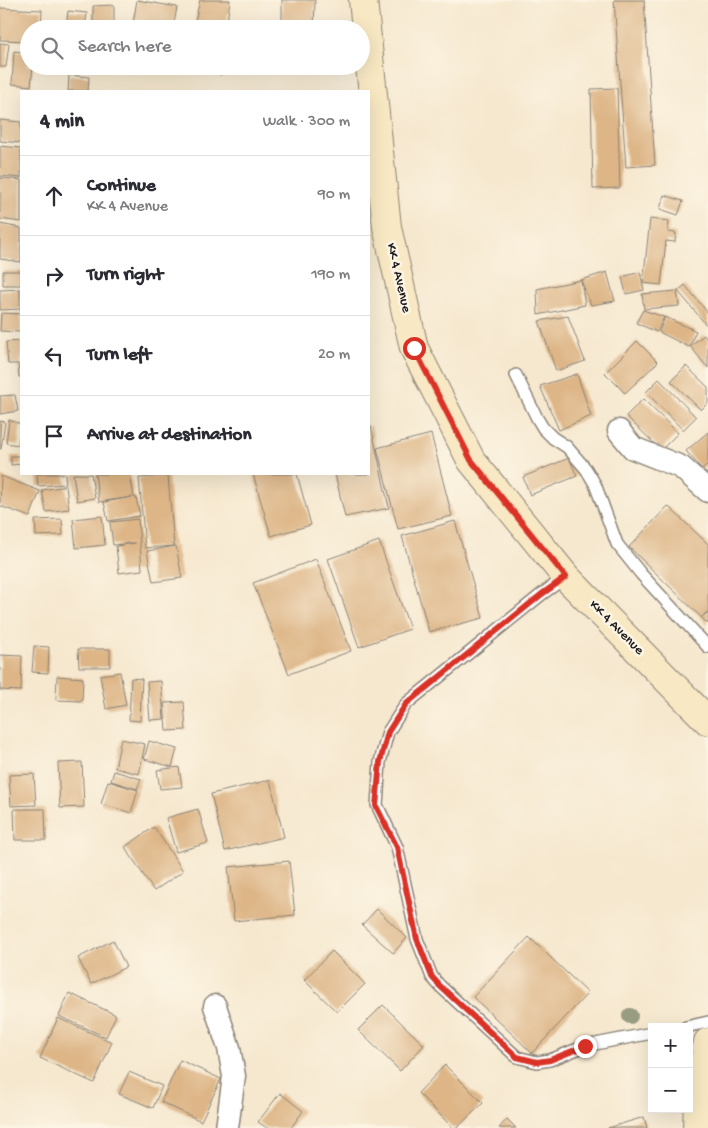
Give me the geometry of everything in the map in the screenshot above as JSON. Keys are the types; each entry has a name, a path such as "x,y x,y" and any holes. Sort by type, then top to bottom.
{"main road":[{"name":"KK 4 Avenue","path":"363,0 365,20"},
{"name":"KK 4 Avenue","path":"370,66 387,227 414,348 471,460 566,577 708,722"},
{"path":"697,1128 698,1099 705,1077 708,1042"}],"street":[{"path":"619,431 633,448 682,467 708,491"},
{"path":"215,1006 229,1048 234,1076 227,1128"}],"lane":[{"path":"516,375 536,418 543,428 553,438 567,447 586,469 595,484 617,544 641,574 708,647"},
{"path":"566,577 542,594 406,704 388,732 380,762 376,806 397,847 417,939 432,977 517,1057 537,1062 550,1060 585,1046 648,1034"},
{"path":"693,1025 708,1022"}],"building":[{"path":"137,0 177,7 175,20 134,20"},
{"path":"200,0 230,0 227,20 195,20"},
{"path":"282,0 315,0 314,20 282,20"},
{"path":"614,0 644,0 655,165 626,167"},
{"path":"114,5 114,20 93,20 93,6"},
{"path":"0,8 42,10 41,20 20,20 20,41 0,40"},
{"path":"68,11 87,13 86,20 67,20"},
{"path":"0,43 9,44 6,67 0,67"},
{"path":"14,51 20,52 20,75 32,75 31,86 12,84"},
{"path":"69,75 89,77 88,90 68,90"},
{"path":"617,88 620,188 593,189 591,89"},
{"path":"0,120 20,122 20,143 0,141"},
{"path":"0,146 20,148 20,178 0,176"},
{"path":"0,178 20,180 20,222 0,219"},
{"path":"664,195 683,201 678,215 660,209"},
{"path":"650,219 669,221 668,232 676,233 675,242 666,241 661,285 643,283"},
{"path":"0,224 20,228 20,262 0,259"},
{"path":"3,271 20,271 20,285 3,285"},
{"path":"607,272 615,301 591,305 581,280"},
{"path":"640,272 644,290 626,294 622,277"},
{"path":"581,280 585,305 538,315 537,289"},
{"path":"685,285 708,313 708,327 678,291"},
{"path":"20,289 20,309 0,310 0,290"},
{"path":"677,291 679,306 644,309 642,294"},
{"path":"643,310 664,317 657,332 636,323"},
{"path":"1,313 20,314 20,332 0,331"},
{"path":"568,316 585,361 556,371 539,321"},
{"path":"665,317 696,331 689,347 659,332"},
{"path":"704,335 708,341 708,368 690,346"},
{"path":"20,341 20,377 18,364 8,364 6,342"},
{"path":"637,341 658,362 625,393 605,373"},
{"path":"686,366 708,387 708,403 701,410 671,381"},
{"path":"577,374 591,416 559,430 540,386"},
{"path":"659,379 696,417 683,430 646,392"},
{"path":"15,395 18,411 0,414 0,396"},
{"path":"643,399 678,433 661,450 626,416"},
{"path":"9,420 20,424 18,445 6,443"},
{"path":"0,421 5,422 1,449 0,449"},
{"path":"371,426 389,508 345,517 335,475 370,475"},
{"path":"708,432 708,464 702,469 686,451"},
{"path":"431,434 452,516 398,529 377,448"},
{"path":"11,456 20,456 20,464 11,465"},
{"path":"569,458 577,476 530,495 523,477"},
{"path":"37,475 65,475 66,484 38,486"},
{"path":"73,475 91,475 95,498 77,501"},
{"path":"95,475 130,475 134,498 136,497 140,516 108,521 104,502 132,497 99,502"},
{"path":"253,475 297,475 311,525 271,536"},
{"path":"1,476 40,491 30,517 0,506"},
{"path":"168,476 174,546 145,548 139,478"},
{"path":"66,486 69,509 46,512 42,490"},
{"path":"668,506 708,544 708,611 702,617 708,612 708,624 629,547"},
{"path":"102,516 105,545 76,548 73,519"},
{"path":"62,519 63,535 36,536 35,520"},
{"path":"138,519 142,570 119,573 116,546 135,543 113,545 110,522"},
{"path":"455,521 483,618 429,632 402,536"},
{"path":"379,541 410,629 359,647 328,559"},
{"path":"176,546 182,578 153,582 147,551"},
{"path":"316,559 351,651 289,674 253,583"},
{"path":"34,646 49,647 48,673 32,672"},
{"path":"78,649 110,649 110,667 79,667"},
{"path":"0,655 22,656 21,691 0,690"},
{"path":"120,672 126,705 106,709 100,675"},
{"path":"57,676 83,678 82,701 56,700"},
{"path":"131,678 142,679 140,721 129,720"},
{"path":"161,681 164,719 150,720 147,682"},
{"path":"184,702 186,730 166,731 164,703"},
{"path":"121,739 145,744 139,774 115,768"},
{"path":"149,741 177,749 172,767 144,759"},
{"path":"82,762 84,807 60,808 58,763"},
{"path":"179,767 182,787 160,789 157,770"},
{"path":"114,771 141,779 137,789 111,781"},
{"path":"34,774 36,805 11,806 9,775"},
{"path":"270,780 284,837 225,851 211,794"},
{"path":"108,781 138,790 131,813 101,804"},
{"path":"14,809 45,809 46,840 15,840"},
{"path":"198,809 208,843 176,852 166,818"},
{"path":"154,827 183,871 154,891 125,847"},
{"path":"289,861 295,915 234,921 228,867"},
{"path":"377,909 407,938 393,953 362,925"},
{"path":"529,937 588,993 532,1053 473,997"},
{"path":"113,940 126,967 91,984 78,958"},
{"path":"332,951 365,984 337,1012 304,980"},
{"path":"69,993 116,1015 106,1037 59,1016"},
{"path":"383,1005 424,1045 400,1071 358,1030"},
{"path":"58,1018 112,1042 94,1083 40,1058"},
{"path":"180,1060 221,1079 201,1121 161,1102"},
{"path":"445,1065 483,1103 457,1128 453,1128 418,1093"},
{"path":"129,1072 162,1086 153,1108 119,1094"},
{"path":"280,1093 303,1111 291,1128 267,1128 258,1122"},
{"path":"644,1117 647,1128 608,1128"},
{"path":"507,1119 516,1128 499,1128"}],"route":[{"path":"414,348 471,460 566,577 542,594 406,704 388,732 380,762 376,806 397,847 417,939 432,977 517,1057 537,1062 550,1060 585,1046"}]}
